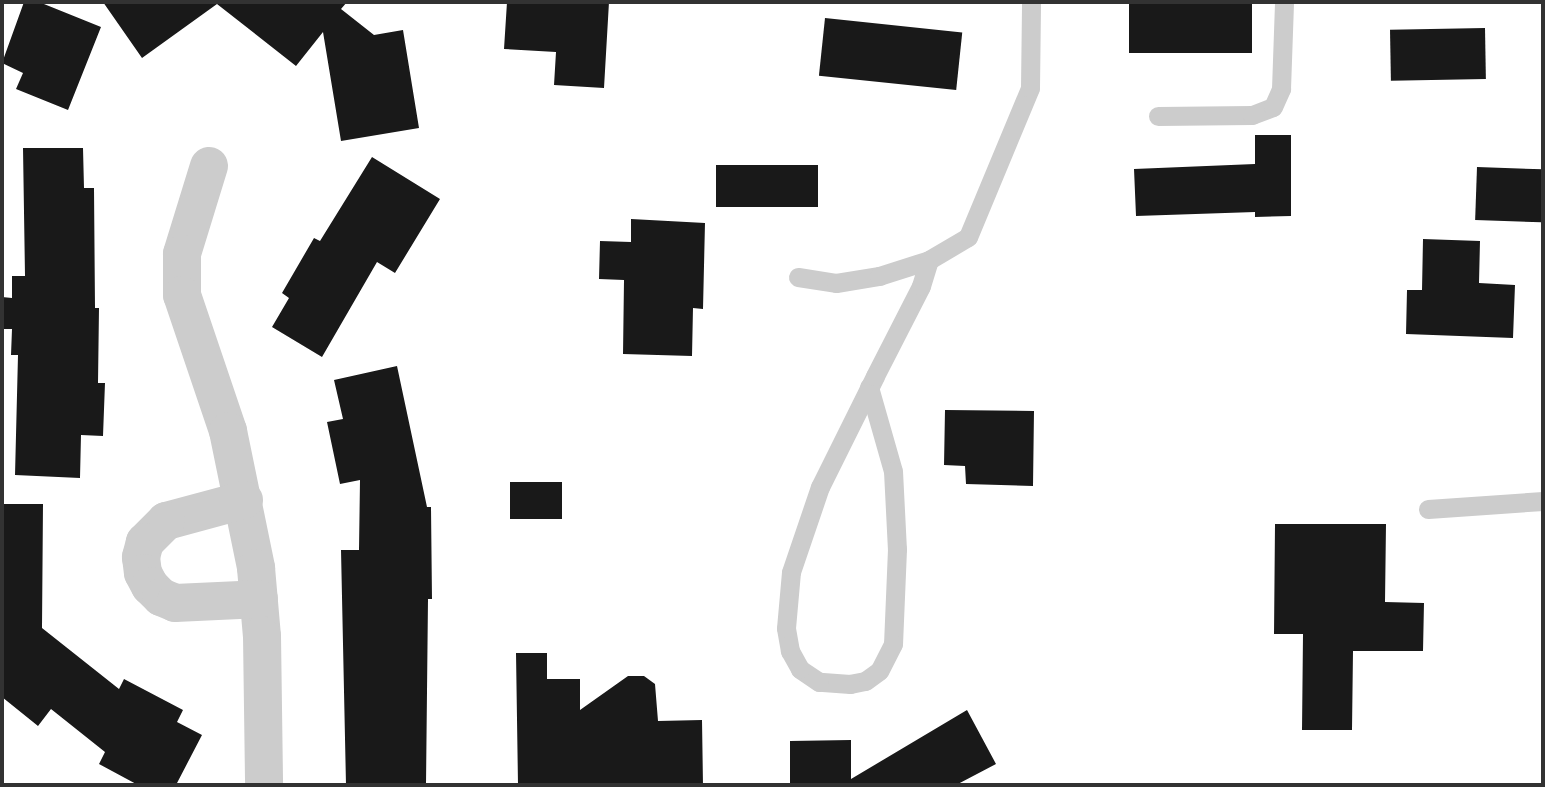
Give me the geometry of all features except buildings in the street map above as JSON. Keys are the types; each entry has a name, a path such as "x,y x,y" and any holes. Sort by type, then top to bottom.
{"street":[{"path":"209,166 182,254 182,295 228,431 244,500 259,598 264,785"},
{"path":"244,500 166,521 145,542 141,557 143,573 150,586 161,597 175,603 259,598"}],"lane":[{"path":"798,277 836,283 853,281 929,260 968,237 1030,88 1031,2"},
{"path":"1158,116 1252,115 1273,107 1281,89 1284,2"},
{"path":"869,387 894,471 897,549 893,644 879,671 865,681 834,684 819,682 800,669 790,651 786,628 791,572 820,487 869,387 921,286 929,260"},
{"path":"1428,509 1543,501"}]}
